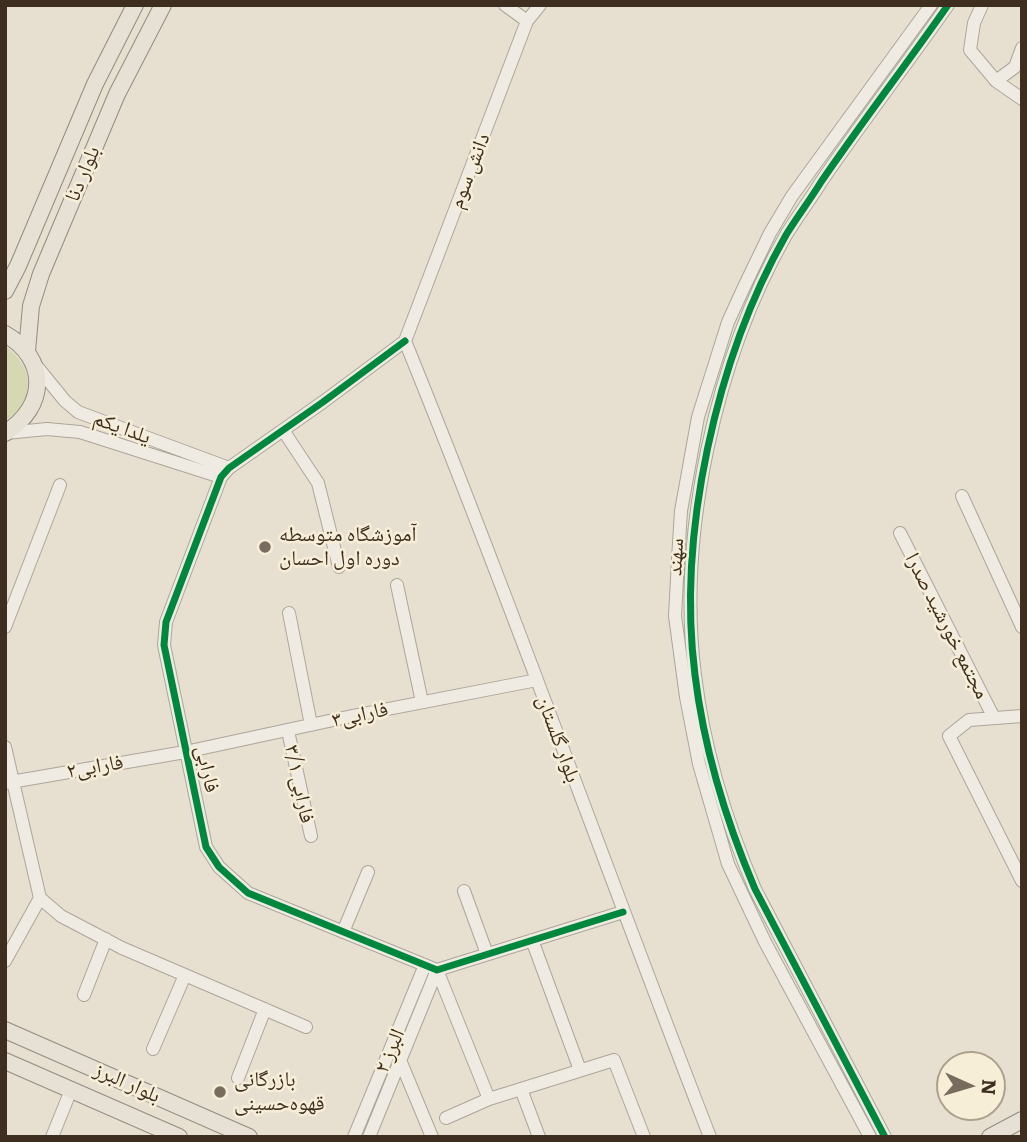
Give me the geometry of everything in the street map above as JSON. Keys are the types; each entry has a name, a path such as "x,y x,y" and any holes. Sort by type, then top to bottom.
{"main road":[{"name":"بلوار دنا","path":"5,291 95,84 135,5"},
{"name":"بلوار دنا","path":"5,433 19,424 30,411 36,396 38,379 30,357 31,306 41,274 117,94 163,5"},
{"path":"5,334 17,341 30,357"},
{"name":"بلوار البرز","path":"5,1030 249,1137"},
{"name":"بلوار البرز","path":"5,1061 179,1137"},
{"path":"990,1137 1022,1119"}],"street":[{"path":"505,5 527,22"},
{"name":"دانش سوم","path":"405,341 527,22 540,5"},
{"name":"سهند","path":"870,1137 759,930 724,851 699,764 686,697 675,616 678,559 681,511 698,417 728,322 770,233 792,196 931,5"},
{"name":"سهند","path":"885,1137 755,889 739,853 723,803 709,754 695,675 692,616 694,535 712,424 735,345 758,292 786,235 948,5"},
{"path":"982,5 974,23 970,50 996,82 1022,99"},
{"path":"996,82 1015,67 1022,48"},
{"path":"225,472 405,341"},
{"name":"بلوار گلستان","path":"405,341 488,549 710,1137"},
{"name":"یلدا یکم","path":"30,357 65,401 78,412 225,472"},
{"name":"یلدا یکم","path":"5,433 47,429 80,432 225,472"},
{"path":"283,430 317,483 339,567"},
{"name":"فارابی","path":"225,472 166,622 164,645 206,847 219,867 248,893 431,967"},
{"path":"5,626 60,485"},
{"path":"962,496 1022,627"},
{"name":"مجتمع خورشید صدرا","path":"901,533 994,718"},
{"path":"397,585 422,702"},
{"path":"289,613 311,726"},
{"name":"فارابی۳","path":"185,752 537,680"},
{"name":"مجتمع خورشید صدرا","path":"1022,716 970,720 949,736 1022,881"},
{"name":"فارابی ۳/۱","path":"288,731 311,836"},
{"path":"5,747 9,782 40,898 61,916 106,939 306,1027"},
{"name":"فارابی۲","path":"9,782 185,752"},
{"path":"343,932 368,872"},
{"path":"464,891 487,954"},
{"path":"5,961 40,898"},
{"path":"489,1099 431,967 487,954 623,912"},
{"path":"84,995 106,939"},
{"path":"533,940 580,1070"},
{"name":"البرز ۲","path":"369,1137 400,1060 431,967"},
{"name":"البرز ۲","path":"354,1137 431,967"},
{"path":"153,1049 185,975"},
{"path":"238,1078 265,1009"},
{"path":"400,1060 432,1137"},
{"path":"446,1118 489,1099 614,1060 644,1137"},
{"path":"522,1088 539,1137"},
{"path":"52,1137 71,1090"}],"green space":[{"path":"5,346 22,363 28,384 23,404 5,421"}],"cycle path":[{"path":"885,1137 755,889 726,811 710,757 695,675 691,621 692,564 697,507 722,391 761,283 786,235 821,182 948,5"},
{"path":"405,341 229,468 221,477 166,622 164,645 206,847 219,867 248,893 437,970 623,912"}],"place":[{"name":"آموزشگاه متوسطه دوره اول احسان","path":"265,547"},
{"name":"بازرگانی قهوه‌حسینی","path":"220,1092"}]}
